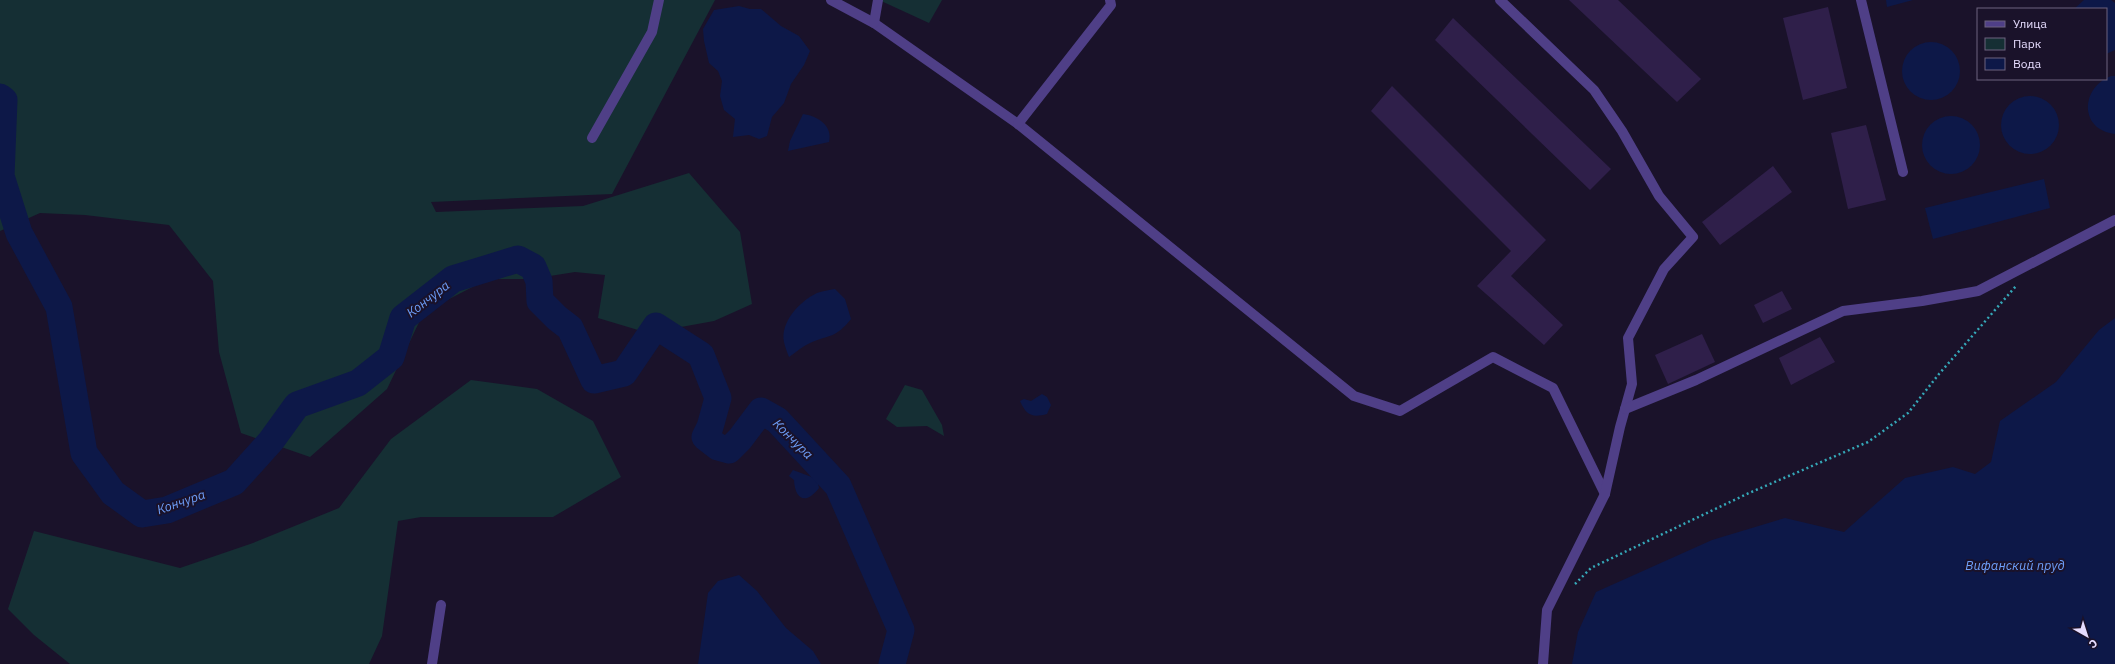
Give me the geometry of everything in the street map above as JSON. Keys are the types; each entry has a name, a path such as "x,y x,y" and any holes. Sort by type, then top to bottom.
{"street":[{"path":"592,138 652,32 659,0"},
{"path":"831,0 874,22 1018,124 1354,396 1400,411 1493,357 1553,388 1605,494"},
{"path":"874,22 878,0"},
{"path":"1018,124 1111,5 1110,0"},
{"path":"1500,0 1594,90 1622,131 1659,196 1693,237 1664,270 1628,338 1632,384 1605,494 1547,610 1543,664"},
{"path":"1861,0 1903,172"},
{"path":"1625,409 1696,380 1843,311 1922,301 1978,291 2115,220"},
{"path":"432,664 441,606"}],"path":[{"path":"1569,589 1591,568 1749,493 1868,442 1908,414 2011,290 2022,281"}],"green space":[{"path":"0,0 715,0 612,194 431,202 436,212 583,206 689,173 740,232 752,304 714,321 648,333 598,318 605,275 575,272 531,279 488,279 424,312 387,389 310,457 241,433 219,352 213,281 169,225 85,215 40,213 0,231"},
{"path":"879,0 942,0 929,23"},
{"path":"471,380 537,389 593,421 621,477 553,517 421,517 398,521 382,636 369,664 70,664 34,635 8,609 34,531 180,568 253,543 339,508 391,439"},
{"path":"905,385 922,390 942,425 944,436 927,426 897,427 886,419"}],"water":[{"path":"1886,0 1913,0 1887,7"},
{"path":"2084,0 2111,0 2115,3 2115,50 2107,54 2107,8 2075,8"},
{"path":"739,6 750,9 761,9 781,26 799,36 810,51 804,65 791,84 784,103 772,117 767,136 759,139 749,135 733,137 735,119 724,110 720,96 722,81 718,71 709,63 704,41 703,29 714,10"},
{"path":"1925,42 1937,42 1952,50 1960,65 1960,77 1952,92 1937,100 1925,100 1910,92 1902,77 1902,65 1910,50"},
{"path":"2115,76 2115,134 2103,131 2095,125 2090,117 2088,108 2089,99 2093,90 2101,82 2107,80 2107,78"},
{"path":"2024,96 2036,96 2051,104 2059,119 2059,131 2051,146 2036,154 2024,154 2009,146 2001,131 2001,119 2009,104"},
{"path":"803,114 814,117 823,122 829,131 829,142 788,151 790,141"},
{"path":"1945,116 1957,116 1972,124 1980,139 1980,151 1972,166 1957,174 1945,174 1930,166 1922,151 1922,139 1930,124"},
{"path":"2044,179 2050,208 1933,239 1925,208"},
{"path":"835,289 845,299 851,319 841,330 807,344 789,357 784,344 785,327 788,320 804,301 819,292"},
{"name":"Вифанский пруд","path":"2115,318 2115,664 1572,664 1578,632 1596,592 1712,540 1785,518 1844,532 1905,478 1953,467 1975,474 1991,462 2000,421 2056,382 2099,330"},
{"path":"1042,394 1047,397 1051,405 1047,414 1037,416 1027,412 1020,401 1024,399 1031,401"},
{"path":"793,470 817,479 819,488 810,497 802,498 796,492 794,480 789,476"},
{"path":"739,575 757,591 786,628 813,651 821,664 698,664 708,593 718,581"}],"building":[{"path":"1569,0 1618,0 1701,79 1677,102"},
{"path":"1828,7 1847,88 1803,100 1783,18"},
{"path":"1453,18 1611,169 1590,190 1435,40"},
{"path":"1392,86 1546,240 1511,276 1563,325 1544,345 1477,286 1511,251 1371,111"},
{"path":"1866,125 1886,200 1848,209 1831,133"},
{"path":"1773,166 1792,192 1720,245 1702,222"},
{"path":"1782,291 1792,309 1763,323 1754,305"},
{"path":"1702,334 1715,362 1668,384 1655,355"},
{"path":"1820,337 1835,362 1791,385 1779,358"}],"waterway":[{"name":"Кончура","path":"0,97 4,100 1,176 19,233 59,307 84,453 113,493 142,514 167,510 234,482 271,441 297,405 358,383 391,357 403,318 453,279 518,259 533,267 539,281 540,301 557,318 570,328 594,380 624,373 656,326 701,355 718,398 710,427 705,437 718,447 729,450 740,439 761,411 777,420 838,486 901,630 892,664"}]}
